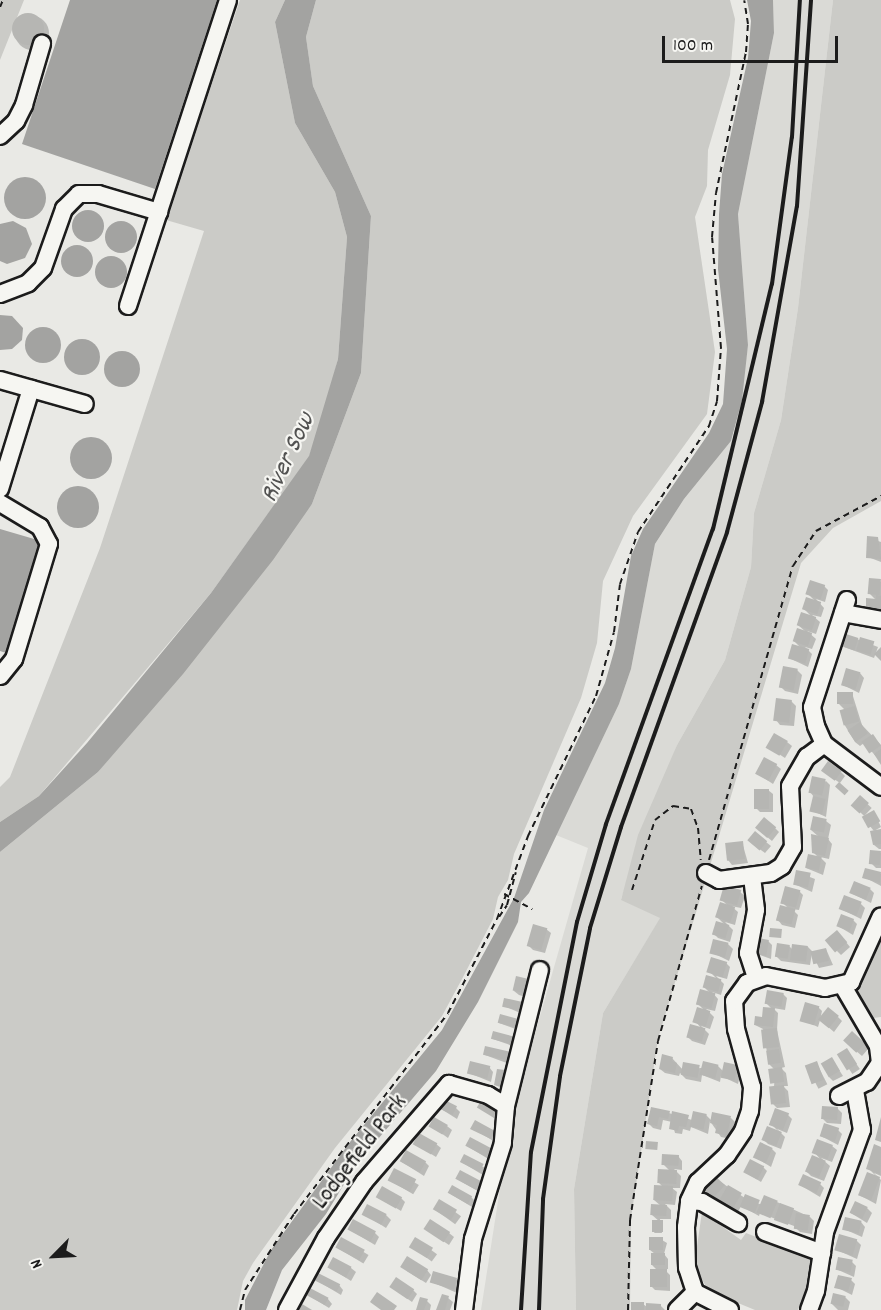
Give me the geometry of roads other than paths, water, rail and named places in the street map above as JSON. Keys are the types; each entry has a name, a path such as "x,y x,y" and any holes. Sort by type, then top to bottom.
{"street":[{"path":"128,306 228,0"},
{"path":"0,136 16,121 24,105 42,44"},
{"path":"0,294 28,284 43,268 64,209 79,195 98,194 159,212"},
{"path":"0,380 85,404"},
{"path":"0,489 31,389"},
{"path":"0,503 40,527 50,544 14,659 0,676"},
{"path":"881,620 845,607 812,707 824,744 881,787"},
{"path":"706,873 719,880 752,877 771,873 790,857 794,829 790,786 807,757 824,744"},
{"path":"752,877 756,910 748,953 756,978"},
{"path":"730,1310 695,1292 687,1268 689,1202 698,1182 728,1155 743,1131 750,1111 748,1066 733,1015 741,990 756,978 779,977 825,988 843,986 858,974 881,916"},
{"path":"464,1310 473,1239 503,1143 506,1106 540,970"},
{"path":"809,1310 825,1232 862,1130 847,1093 875,1073 880,1062 878,1046 843,986"},
{"name":"Lodgefield Park","path":"287,1310 326,1238 364,1182 449,1084 488,1095 506,1106"},
{"path":"689,1202 702,1202 738,1223"},
{"path":"765,1232 822,1253"},
{"path":"677,1310 695,1292"}],"railway":[{"path":"521,1310 531,1152 577,922 606,824 713,529 772,284 792,137 800,0"},
{"path":"539,1310 543,1199 560,1076 590,928 621,827 727,532 762,402 797,206 811,0"}],"water label":[{"name":"River Sow","path":"289,458"}]}
